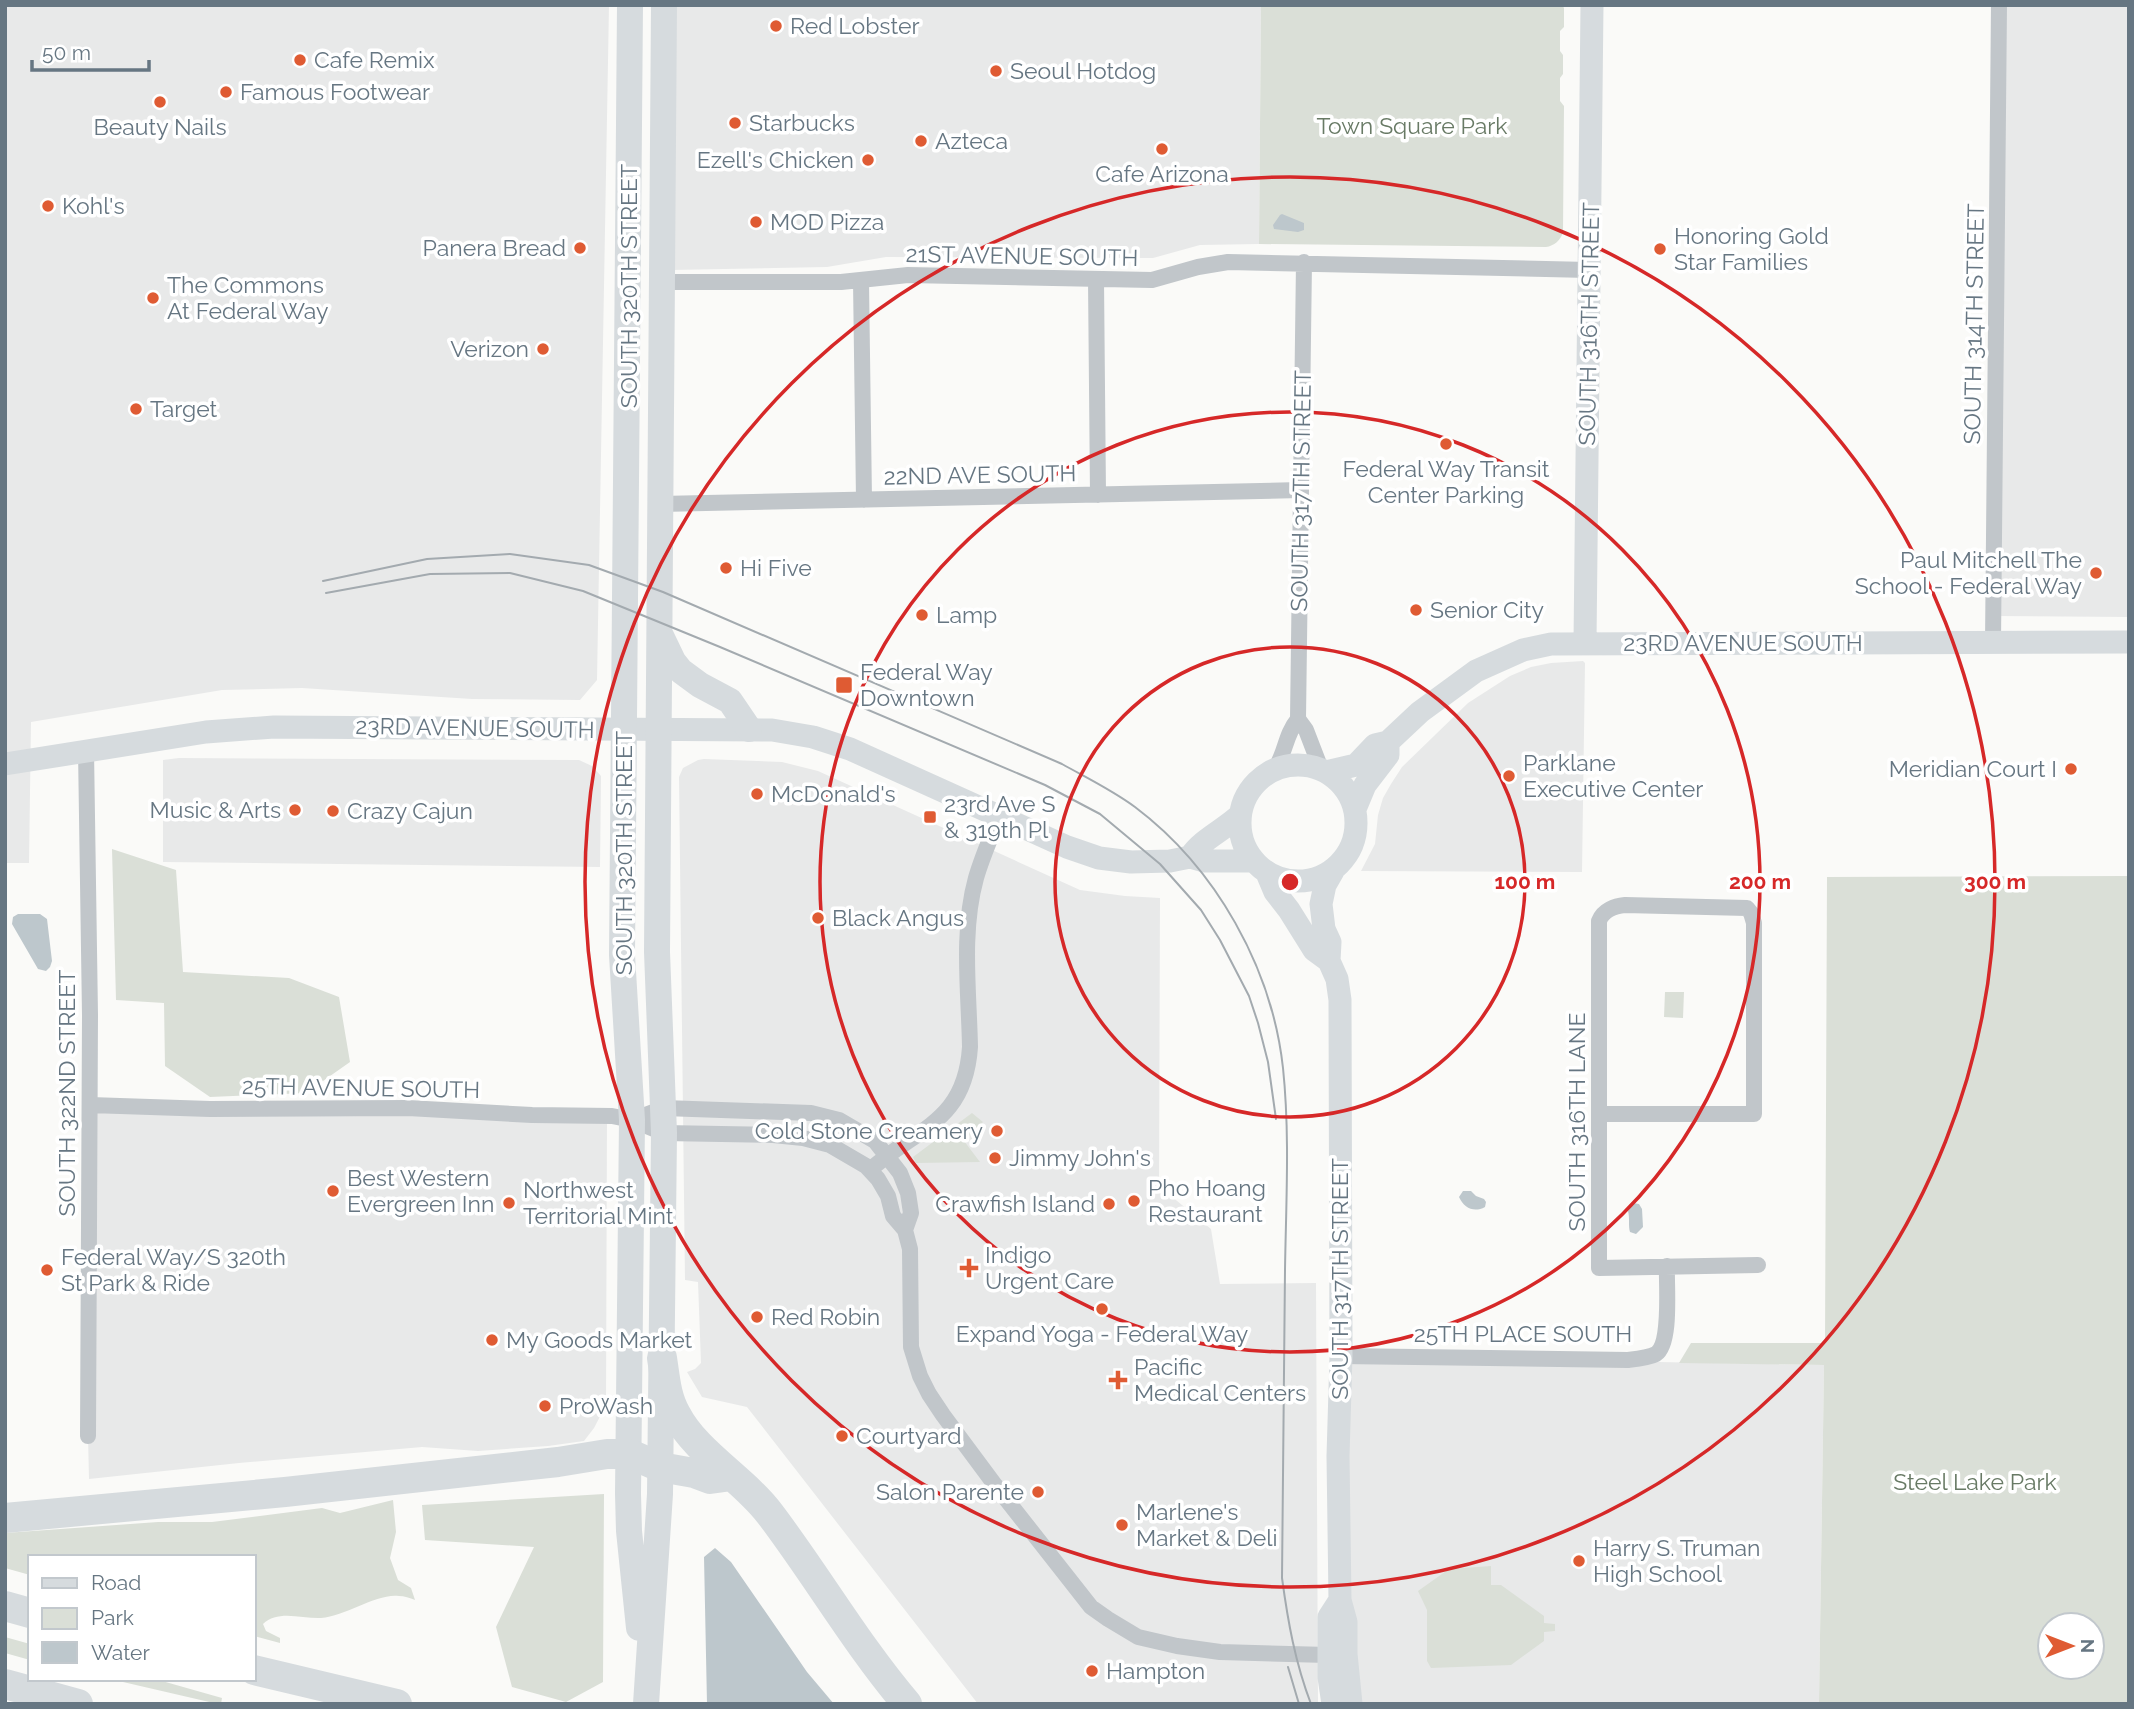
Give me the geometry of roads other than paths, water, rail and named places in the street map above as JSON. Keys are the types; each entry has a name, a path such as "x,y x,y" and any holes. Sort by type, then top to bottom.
{"highway":[{"path":"662,1358 667,1394 687,1432 748,1488 770,1514 873,1661 908,1704"},
{"path":"5,1518 108,1510 480,1471 607,1454 630,1454 660,1467 710,1479 732,1476"},
{"path":"5,1606 28,1612"},
{"path":"256,1670 397,1704"},
{"path":"244,1681 313,1704"},
{"path":"5,1684 78,1704"}],"main road":[{"name":"SOUTH 320TH STREET","path":"631,5 622,955 632,1120 629,1531 646,1702"},
{"name":"SOUTH 320TH STREET","path":"646,1702 660,1494 662,1358 664,1120 656,952 664,5"},
{"path":"630,134 644,173 644,270 651,280 662,282"},
{"path":"629,303 637,306 646,316 646,417 660,466"},
{"path":"659,631 673,661 681,671 730,701 749,729"}],"street":[{"name":"SOUTH 316TH STREET","path":"1585,642 1592,5"},
{"name":"SOUTH 314TH STREET","path":"1993,643 1999,5"},
{"name":"21ST AVENUE SOUTH","path":"662,282 861,281 908,275 1152,280 1227,262 1589,270"},
{"name":"SOUTH 317TH STREET","path":"1304,262 1298,719 1306,730 1323,770"},
{"path":"1096,280 1098,495"},
{"path":"861,281 864,500"},
{"name":"22ND AVE SOUTH","path":"660,504 1301,490"},
{"name":"23RD AVENUE SOUTH","path":"1323,770 1356,765 1375,745 1388,743 1420,712 1457,684 1494,662 1523,650 1551,644 2129,642"},
{"name":"SOUTH 317TH STREET","path":"1275,769 1283,757 1290,729 1298,719"},
{"name":"23RD AVENUE SOUTH","path":"5,764 206,732 274,727 749,729 793,733 833,743 1067,847 1099,858 1146,863 1170,862 1190,857"},
{"name":"23RD AVENUE SOUTH","path":"1355,809 1365,785 1388,755 1388,743"},
{"name":"SOUTH 322ND STREET","path":"86,750 90,1104 88,1436"},
{"path":"1293,765 1312,766 1323,770 1343,785 1355,809 1356,832 1349,854 1333,871 1321,878 1307,882 1279,879 1260,867 1244,847 1240,815 1248,792 1264,775 1275,769 1293,765"},
{"path":"1240,815 1198,845 1190,857 1260,867"},
{"path":"870,1170 887,1154 940,1118 957,1098 966,1077 970,1047 970,913 981,860 999,817"},
{"name":"SOUTH 317TH STREET","path":"1260,867 1314,950 1329,961"},
{"name":"SOUTH 317TH STREET","path":"1333,871 1325,885 1321,904 1324,929 1330,942 1329,961 1337,979 1340,1000 1340,1600 1346,1622 1346,1665 1351,1704"},
{"name":"SOUTH 316TH LANE","path":"1600,1114 1754,1114 1754,923 1746,908 1625,905 1605,911 1599,921 1599,1268 1667,1266"},
{"name":"25TH AVENUE SOUTH","path":"90,1104 210,1109 408,1108 532,1115 612,1116 632,1120"},
{"path":"632,1120 811,1113 839,1120 875,1141 900,1172 908,1193 911,1213 905,1230"},
{"path":"632,1120 664,1120 803,1138 830,1145 850,1155 870,1170 888,1196 893,1216 905,1230 910,1249 911,1347 920,1376 943,1415 1091,1607 1138,1637 1164,1643 1220,1652 1328,1655"},
{"path":"1667,1266 1758,1265"},
{"name":"25TH PLACE SOUTH","path":"1341,1356 1642,1358 1656,1354 1662,1347 1665,1335 1667,1266"},
{"name":"SOUTH 317TH STREET","path":"1333,1704 1328,1655 1329,1617 1340,1600"}],"water":[{"path":"1282,214 1304,223 1304,230 1298,232 1274,229 1273,225"},
{"path":"18,914 40,914 47,919 52,961 46,971 38,969 12,924 13,917"},
{"path":"1463,1191 1471,1191 1484,1199 1485,1207 1477,1210 1467,1207 1459,1197"},
{"path":"1633,1203 1639,1204 1642,1209 1643,1227 1636,1234 1630,1232 1629,1227 1628,1211"},
{"path":"715,1548 731,1562 807,1672 834,1704 707,1704 704,1557"}],"tram line":[{"path":"323,581 427,559 510,554 589,565 663,592 1062,764 1135,807 1191,859 1215,890 1253,958 1267,994 1283,1068 1287,1169 1282,1578 1293,1642 1311,1704"},
{"path":"326,593 430,574 510,573 583,591 1045,785 1100,814 1160,864 1201,910 1220,940 1249,996 1258,1023 1268,1062 1276,1119"},
{"path":"1288,1667 1299,1704"}],"place":[{"name":"Red Lobster","path":"776,26"},
{"name":"Cafe Remix","path":"300,60"},
{"name":"Seoul Hotdog","path":"996,71"},
{"name":"Famous Footwear","path":"226,92"},
{"name":"Beauty Nails","path":"160,102"},
{"name":"Starbucks","path":"735,123"},
{"name":"Azteca","path":"921,141"},
{"name":"Cafe Arizona","path":"1162,149"},
{"name":"Ezell's Chicken","path":"868,160"},
{"name":"Kohl's","path":"48,206"},
{"name":"MOD Pizza","path":"756,222"},
{"name":"Panera Bread","path":"580,248"},
{"name":"Honoring Gold Star Families","path":"1660,249"},
{"name":"The Commons At Federal Way","path":"153,298"},
{"name":"Verizon","path":"543,349"},
{"name":"Target","path":"136,409"},
{"name":"Federal Way Transit Center Parking","path":"1446,444"},
{"name":"Hi Five","path":"726,568"},
{"name":"Paul Mitchell The School - Federal Way","path":"2096,573"},
{"name":"Senior City","path":"1416,610"},
{"name":"Lamp","path":"922,615"},
{"name":"Federal Way Downtown","path":"844,685"},
{"name":"Meridian Court I","path":"2071,769"},
{"name":"Parklane Executive Center","path":"1509,776"},
{"name":"McDonald's","path":"757,794"},
{"name":"Music & Arts","path":"295,810"},
{"name":"Crazy Cajun","path":"333,811"},
{"name":"23rd Ave S & 319th Pl","path":"930,817"},
{"name":"Black Angus","path":"818,918"},
{"name":"Cold Stone Creamery","path":"997,1131"},
{"name":"Jimmy John's","path":"995,1158"},
{"name":"Best Western Evergreen Inn","path":"333,1191"},
{"name":"Pho Hoang Restaurant","path":"1134,1201"},
{"name":"Northwest Territorial Mint","path":"509,1203"},
{"name":"Crawfish Island","path":"1109,1204"},
{"name":"Indigo Urgent Care","path":"969,1268"},
{"name":"Federal Way/S 320th St Park & Ride","path":"47,1270"},
{"name":"Expand Yoga - Federal Way","path":"1102,1309"},
{"name":"Red Robin","path":"757,1317"},
{"name":"My Goods Market","path":"492,1340"},
{"name":"Pacific Medical Centers","path":"1118,1380"},
{"name":"ProWash","path":"545,1406"},
{"name":"Courtyard","path":"842,1436"},
{"name":"Salon Parente","path":"1038,1492"},
{"name":"Marlene's Market & Deli","path":"1122,1525"},
{"name":"Harry S. Truman High School","path":"1579,1561"},
{"name":"Hampton","path":"1092,1671"}],"park label":[{"name":"Town Square Park","path":"1412,126"},
{"name":"Steel Lake Park","path":"1975,1482"}]}
